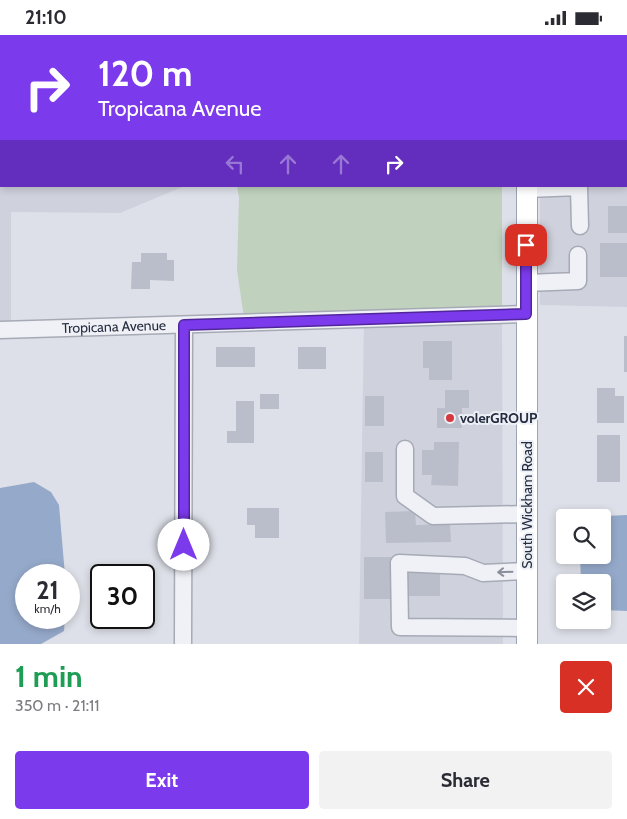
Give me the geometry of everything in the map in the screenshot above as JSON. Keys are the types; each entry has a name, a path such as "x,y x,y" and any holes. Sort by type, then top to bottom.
{"main road":[{"name":"South Wickham Road","path":"526,187 527,636"}],"street":[{"path":"526,187 579,187 580,226"},
{"path":"526,283 578,281 578,255"},
{"name":"Tropicana Avenue","path":"0,330 526,314"},
{"path":"184,325 184,644"},
{"path":"404,449 405,496 433,516 526,514"},
{"path":"527,571 482,573 465,566 399,563 400,627 527,636"}],"shaded area":[{"path":"0,187 182,187 120,213 11,212 11,326 0,326"},
{"path":"540,187 627,187 627,307 540,305"},
{"path":"502,315 503,644 359,644 364,316"}],"green space":[{"path":"237,187 502,187 502,315 244,318 237,270 239,198"}],"water":[{"path":"34,482 51,492 59,505 64,564 15,564 15,629 64,629 64,631 41,644 0,644 0,488"},
{"path":"627,515 627,611 611,610 611,574 581,574 580,564 611,564 611,516"}],"building":[{"path":"608,206 627,206 627,233 608,233"},
{"path":"600,243 627,243 627,277 600,277"},
{"path":"141,253 167,253 167,260 174,260 174,281 150,280 150,289 131,289 132,262 141,262"},
{"path":"624,336 627,336 627,372 624,372"},
{"path":"423,341 452,341 452,380 429,380 429,368 423,368"},
{"path":"216,347 255,347 255,367 216,367"},
{"path":"298,347 326,347 326,369 298,369"},
{"path":"597,388 615,388 615,396 624,396 624,423 597,423"},
{"name":"volerGROUP","path":"445,390 469,390 469,408 462,408 462,428 437,428 437,408 445,408"},
{"path":"260,394 279,394 279,409 260,409"},
{"path":"365,396 384,396 384,426 365,426"},
{"path":"236,401 254,401 254,443 227,443 227,431 236,431"},
{"path":"597,435 620,435 620,482 597,482"},
{"path":"434,442 459,442 458,486 431,485 432,475 422,475 422,450 434,450"},
{"path":"365,452 383,452 383,482 365,482"},
{"path":"247,508 279,508 279,538 255,538 255,525 247,525"},
{"path":"415,511 416,525 450,524 451,542 386,543 385,512"},
{"path":"364,557 392,557 392,599 364,599"},
{"path":"405,571 440,571 440,596 405,596"}],"place":[{"name":"volerGROUP","path":"450,418"}],"route":[{"path":"184,545 184,325 526,314 526,245"}]}
